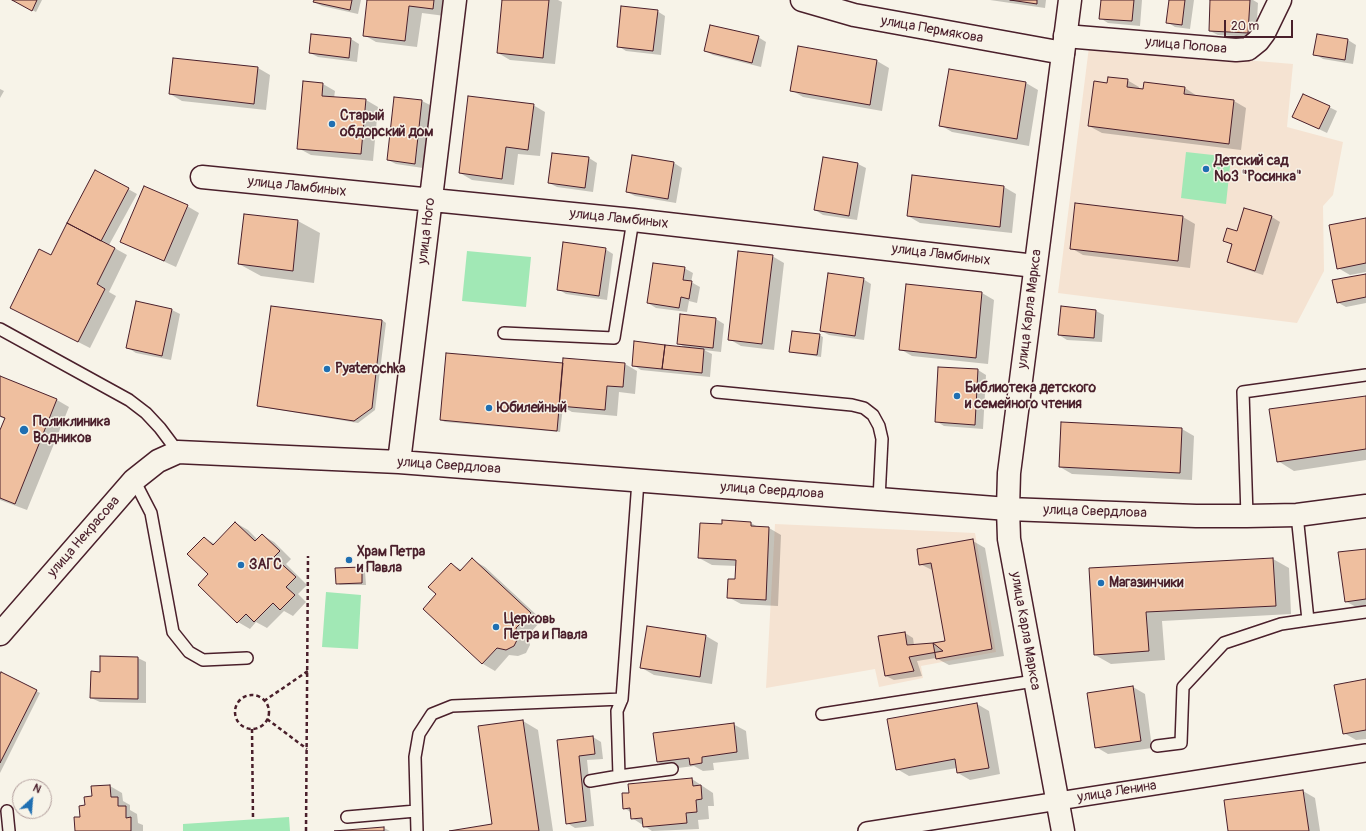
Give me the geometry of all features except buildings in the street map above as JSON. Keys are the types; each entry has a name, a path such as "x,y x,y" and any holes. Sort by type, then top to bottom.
{"street":[{"name":"улица Ного","path":"399,462 455,0"},
{"name":"улица Пермякова","path":"802,0 854,15 1064,45"},
{"name":"улица Карла Маркса","path":"1063,831 1009,539 1008,509 1010,473 1035,266 1070,0"},
{"name":"улица Попова","path":"1064,45 1236,50 1248,49 1258,41 1264,33 1280,0"},
{"name":"улица Ламбиных","path":"202,177 633,220 1035,266"},
{"name":"улица Свердлова","path":"178,452 399,462 1008,509 1188,516 1247,516 1297,515 1366,506"},
{"name":"улица Некрасова","path":"0,634 108,508 134,480 158,461 178,452"},
{"name":"улица Ленина","path":"867,831 1366,753"}],"lane":[{"path":"504,333 614,338 633,220"},
{"path":"0,329 129,400 151,418 178,452"},
{"path":"1247,516 1243,392 1366,375"},
{"path":"717,392 852,405 864,408 873,415 876,420 882,439 879,499"},
{"path":"134,480 151,513 173,632 189,652 204,660 247,658"},
{"path":"619,776 617,711 622,699 638,481"},
{"path":"1297,515 1308,620"},
{"path":"1157,746 1181,743 1183,687 1224,643 1281,624 1366,612"},
{"path":"822,714 1034,680"},
{"path":"417,831 415,757 419,734 432,714 452,706 622,699"},
{"path":"590,781 672,769"},
{"path":"8,811 9,831"},
{"path":"348,817 416,811"}],"path":[{"path":"306,831 308,556"},
{"path":"264,701 308,671"},
{"path":"253,695 264,701 268,710 267,719 262,725 252,729 244,727 239,723 235,712 236,704 243,698 253,695"},
{"path":"267,719 307,749"},
{"path":"252,729 253,819"}],"shaded area":[{"name":"Детский сад №3 \"Росинка\"","path":"1089,47 1293,64 1287,127 1343,142 1333,195 1323,206 1324,271 1297,323 1058,293"},
{"path":"775,524 975,533 996,652 921,666 923,678 879,687 875,669 766,688"}],"green space":[{"path":"1186,152 1231,157 1226,204 1181,198"},
{"path":"467,251 531,257 526,307 462,301"},
{"path":"326,592 361,595 358,649 322,647"},
{"path":"289,817 290,831 183,831 183,824"}],"place":[{"name":"Старый обдорский дом","path":"332,124"},
{"name":"Детский сад №3 \"Росинка\"","path":"1206,169"},
{"name":"Pyaterochka","path":"327,369"},
{"name":"Библиотека детского и семейного чтения","path":"957,396"},
{"name":"Юбилейный","path":"489,408"},
{"name":"Поликлиника Водников","path":"24,430"},
{"name":"Храм Петра и Павла","path":"349,560"},
{"name":"ЗАГС","path":"241,565"},
{"name":"Магазинчики","path":"1101,583"},
{"name":"Церковь Петра и Павла","path":"496,627"}]}
